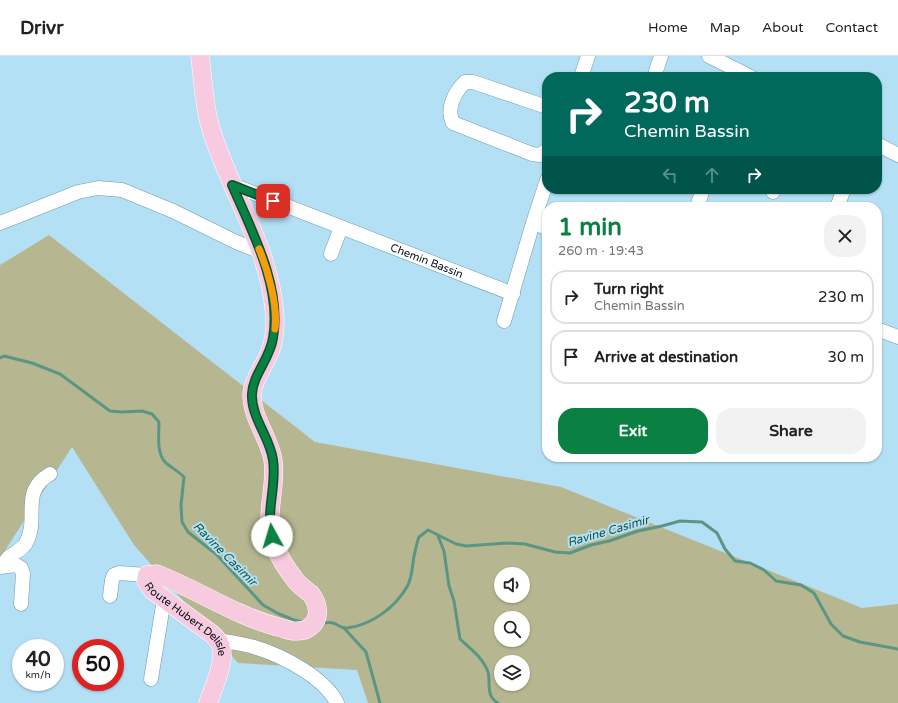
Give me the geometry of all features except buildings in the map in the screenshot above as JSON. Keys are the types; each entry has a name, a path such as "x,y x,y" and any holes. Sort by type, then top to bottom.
{"main road":[{"path":"200,56 210,128 232,185 261,252"},
{"name":"Route Hubert Delisle","path":"208,703 222,656 222,648 218,640 212,634 164,600 148,586 146,581 147,575 157,574 264,623 296,632 312,626 318,614 315,601 312,596 295,580 278,552 272,536 270,518 274,476 273,460 267,438 253,407 252,395 254,382 268,355 273,340 275,325 275,309 272,290 261,252"}],"street":[{"path":"583,72 588,56"},
{"path":"656,72 662,56"},
{"path":"709,56 738,72"},
{"path":"542,105 473,82 465,82 458,89 450,109 450,117 453,123 532,154 540,156 542,154"},
{"path":"882,147 898,155"},
{"name":"Chemin Bassin","path":"232,185 513,294"},
{"path":"0,223 78,192 98,188 122,190 173,210 236,242 261,252"},
{"path":"504,321 542,194"},
{"path":"533,223 542,226"},
{"path":"331,254 341,227"},
{"path":"882,331 898,337"},
{"path":"1,566 9,557 26,544 30,534 32,492 43,478 50,474"},
{"path":"1,566 16,565 21,568 23,574 21,604"},
{"path":"110,596 114,574 147,575"},
{"path":"151,678 164,600"},
{"path":"218,640 258,648 292,664 321,683 335,698 337,703"}],"green space":[{"path":"49,235 315,442 561,487 862,608 898,604 898,703 368,703 357,670 238,663 134,545 72,447 0,558 0,265"}],"waterway":[{"name":"Ravine Casimir","path":"0,358 4,356 32,363 60,374 110,411 142,411 152,414 159,422 159,449 163,459 184,477 181,505 182,522 188,532 216,554 263,605 279,614 303,622"},
{"name":"Ravine Casimir","path":"320,624 331,623 345,628 356,626 374,619 397,601 408,585 411,577 418,539 428,530 456,544 466,546 507,543 525,544 555,552 570,553 638,531 680,521 702,522 717,533 725,549 735,561 750,563 764,570 776,581 801,585 814,593 831,624 843,636 860,642 898,649"},
{"path":"438,536 444,551 449,586 454,601 460,639 476,654 486,667 489,676 489,689 491,697 498,703"},
{"path":"344,628 366,652 380,703"}],"slow traffic":[{"path":"259,249 272,290 275,309 275,329"}],"route":[{"path":"272,536 270,518 274,476 273,460 267,438 253,407 252,395 254,382 268,355 273,340 275,309 272,290 261,252 232,185 273,201"}]}
